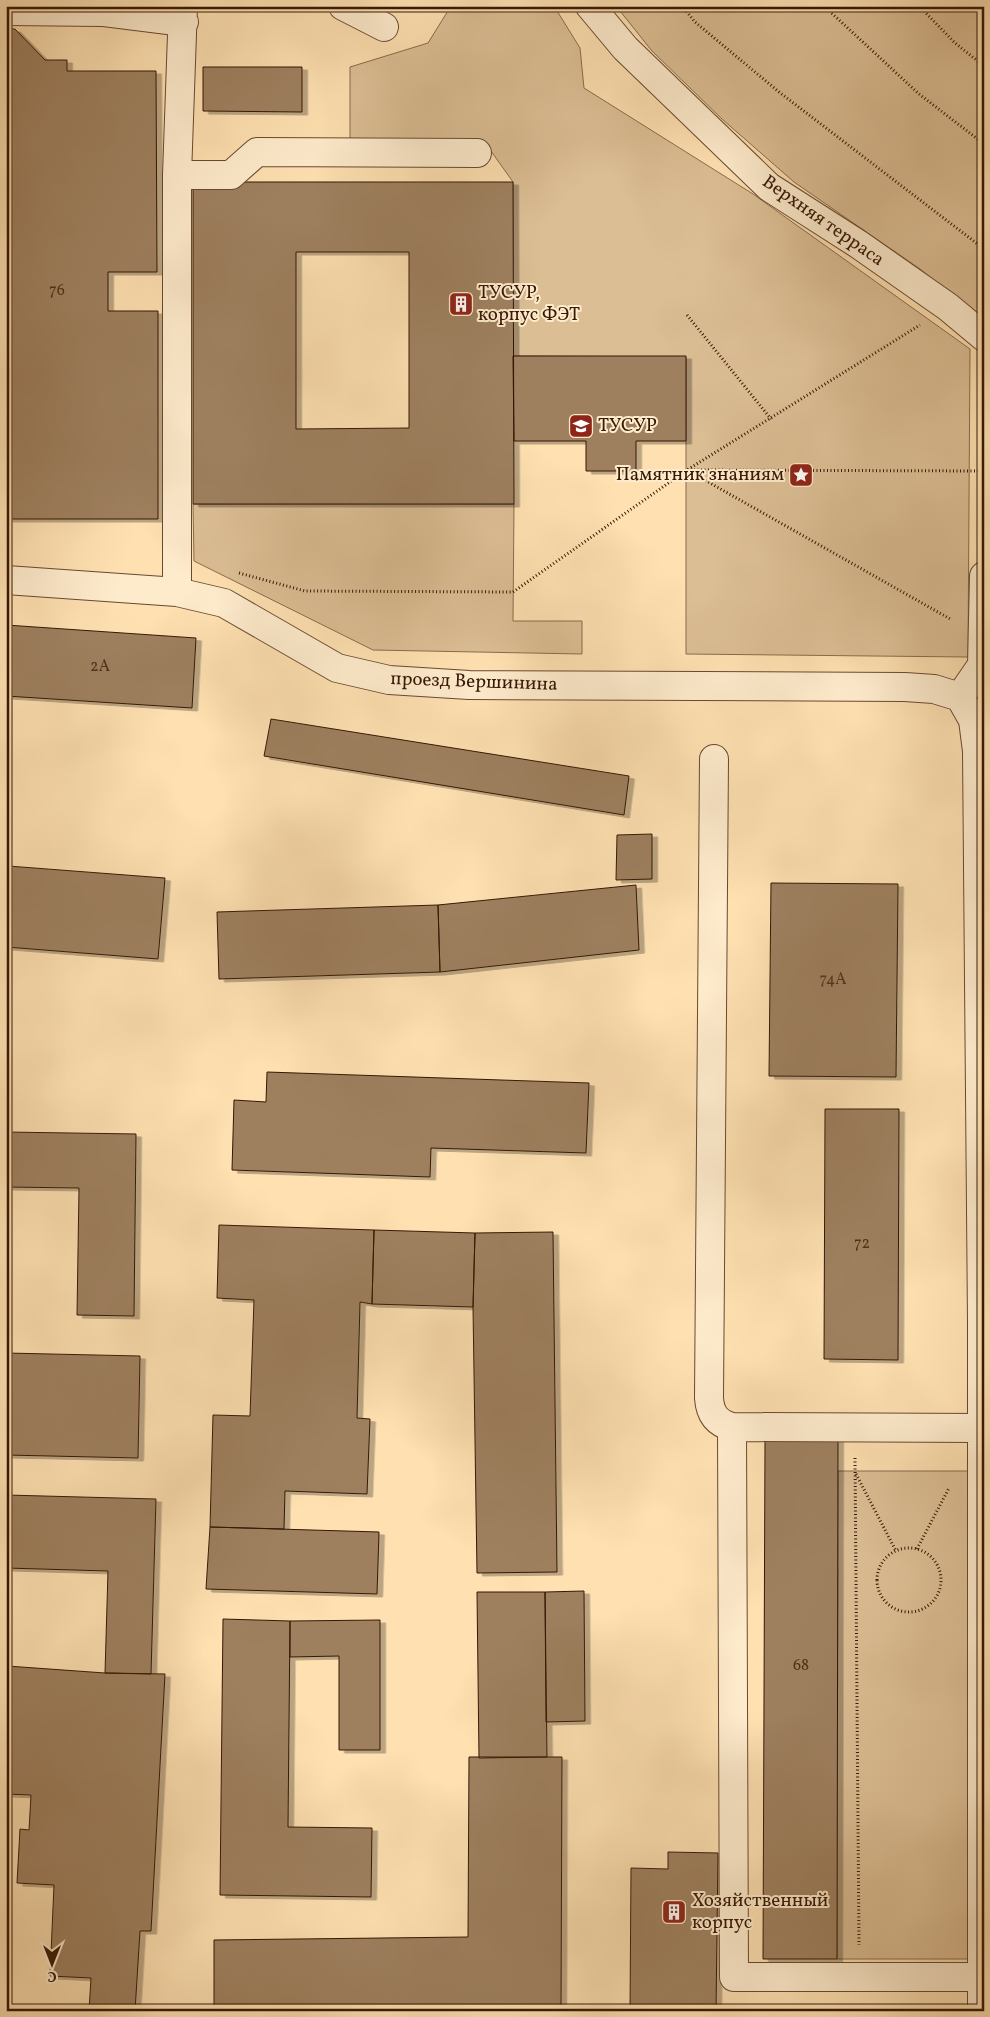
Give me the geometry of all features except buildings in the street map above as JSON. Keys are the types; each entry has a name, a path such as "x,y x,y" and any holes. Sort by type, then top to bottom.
{"street":[{"path":"342,6 384,27"},
{"name":"Верхняя терраса","path":"590,6 625,48 769,187 858,244 948,307 984,337"},
{"path":"6,10 184,14 177,175 177,592"},
{"path":"177,175 231,175 258,152 477,153"},
{"path":"982,2011 981,1428 983,1323 977,751 973,720 960,697 983,665 984,576"},
{"name":"проезд Вершинина","path":"6,580 177,592 224,603 337,668 390,680 469,686 905,687 934,690 960,697"},
{"path":"714,759 710,1398 712,1414 724,1425 732,1427 981,1428"},
{"path":"732,1427 734,1977 982,1977"}],"path":[{"path":"682,6 695,22 779,92 984,249"},
{"path":"824,6 918,94 984,144"},
{"path":"919,6 955,43 984,66"},
{"path":"231,571 305,591 512,592 687,470 772,419 948,307"},
{"path":"687,315 772,419"},
{"path":"687,470 984,471"},
{"path":"687,470 982,638"},
{"path":"855,1428 860,1977"},
{"path":"856,1473 896,1551"},
{"path":"906,1548 917,1549 934,1560 941,1580 939,1591 927,1607 918,1611 896,1610 880,1596 877,1586 877,1575 880,1565 887,1556 896,1551 906,1548"}],"shaded area":[{"path":"451,6 554,6 580,48 584,88 753,194 970,349 968,657 686,654 686,357 513,356 513,182 486,144 350,142 350,67 428,43"},
{"path":"616,6 984,6 984,320 920,269 794,182 722,119 652,51"},
{"path":"193,504 514,504 513,621 582,621 582,654 373,650 194,561"},
{"path":"838,1471 971,1471 969,1959 837,1959"}],"place":[{"name":"ТУСУР, корпус ФЭТ","path":"461,304"},
{"name":"ТУСУР","path":"581,426"},
{"name":"Памятник знаниям","path":"801,475"},
{"name":"Хозяйственный корпус","path":"674,1912"}]}
